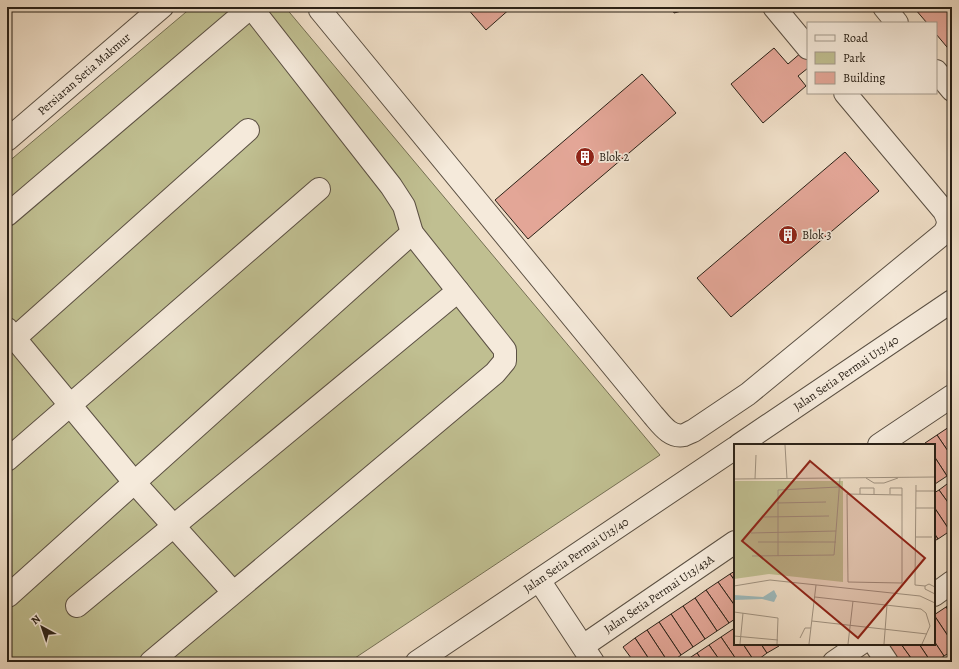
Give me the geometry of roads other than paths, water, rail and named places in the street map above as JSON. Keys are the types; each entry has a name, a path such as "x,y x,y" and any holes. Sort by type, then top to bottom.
{"street":[{"name":"Persiaran Setia Makmur","path":"7,140 162,7"},
{"path":"7,215 251,7 390,186 404,206 412,233 505,350 505,360 495,373 151,662"},
{"path":"324,7 320,10 653,415 668,432 675,435 684,435 693,431 748,394 944,233 947,227 948,219 944,212 846,94"},
{"path":"774,7 807,47"},
{"path":"884,7 896,22"},
{"path":"937,72 952,90"},
{"path":"233,592 134,482 11,333 248,130"},
{"path":"7,460 319,189"},
{"path":"8,596 412,233"},
{"path":"77,606 458,291"},
{"name":"Jalan Setia Permai U13/40","path":"740,444 952,301"},
{"path":"880,444 952,396"},
{"name":"Jalan Setia Permai U13/40","path":"417,662 734,449"},
{"name":"Jalan Setia Permai U13/43A","path":"588,654 734,543"},
{"path":"539,580 588,654"},
{"path":"935,594 952,582"},
{"path":"834,662 859,645"},
{"path":"876,645 887,662"}],"place":[{"name":"Blok 2","path":"585,157"},
{"name":"Blok 3","path":"788,235"}]}
